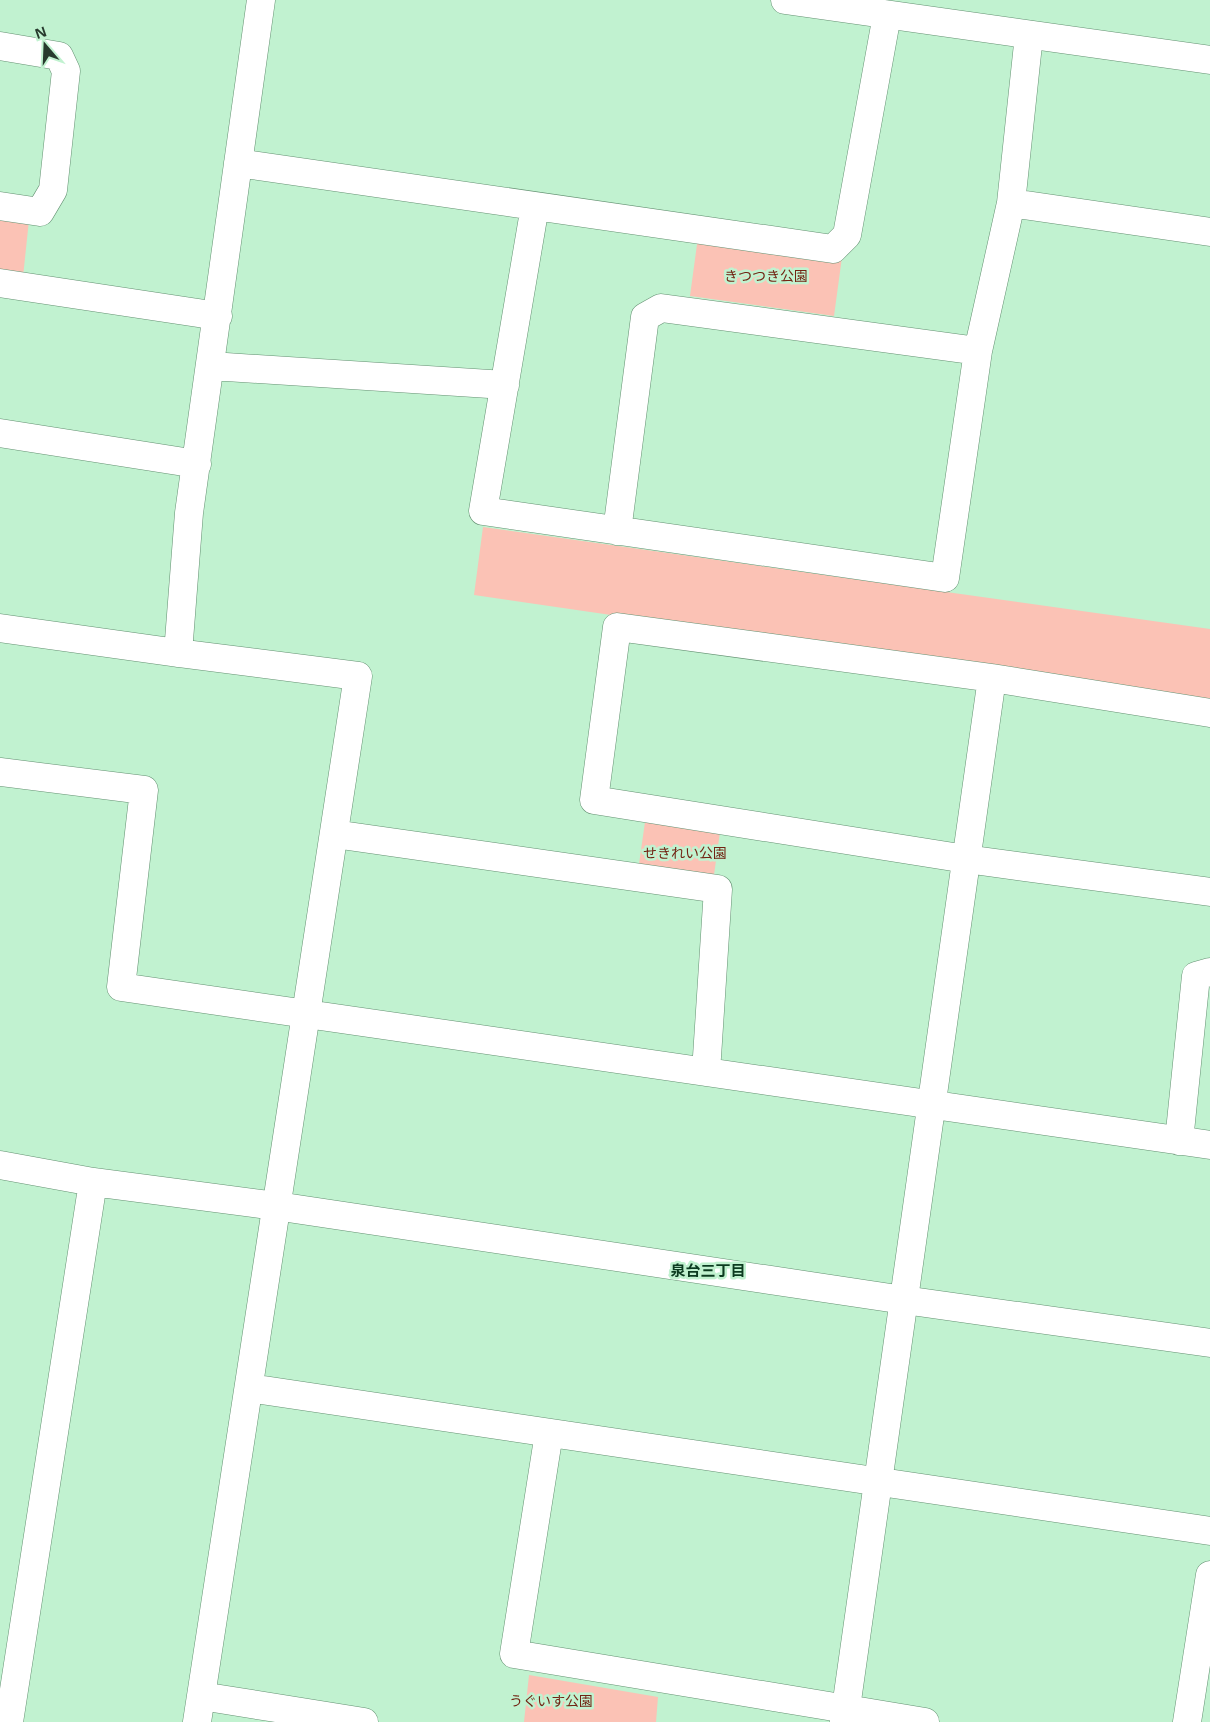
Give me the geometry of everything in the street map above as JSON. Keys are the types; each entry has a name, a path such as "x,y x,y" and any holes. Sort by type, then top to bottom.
{"street":[{"path":"178,653 190,513 261,0"},
{"path":"785,0 1210,60"},
{"path":"238,163 833,249 847,235 886,15"},
{"path":"534,206 483,511 945,578 978,351 1011,203 1029,35"},
{"path":"0,46 60,56 66,71 53,190 40,212 0,206"},
{"path":"1011,203 1210,232"},
{"path":"0,283 218,316"},
{"path":"617,531 645,317 661,308 978,351"},
{"path":"211,366 505,385"},
{"path":"0,433 197,464"},
{"path":"1210,713 992,678 617,627 594,800 966,859 1210,892"},
{"path":"0,628 358,676 199,1709 364,1722"},
{"path":"845,1716 992,678"},
{"path":"0,772 144,790 120,987 1210,1146"},
{"path":"334,834 718,889 706,1072"},
{"path":"1179,1141 1196,976 1210,972"},
{"path":"0,1165 93,1182 276,1206 904,1300 1210,1343"},
{"path":"7,1710 93,1182"},
{"path":"249,1388 1210,1531"},
{"path":"549,1433 514,1654 845,1716 925,1722"},
{"path":"1188,1722 1210,1575"}],"green space":[{"path":"0,215 29,220 23,277 0,274"},
{"name":"きつつき公園","path":"698,237 842,257 834,316 690,296"},
{"path":"483,527 1210,629 1210,702 474,595"},
{"name":"せきれい公園","path":"645,822 720,832 713,882 638,871"},
{"name":"うぐいす公園","path":"529,1675 658,1697 656,1722 524,1722"}],"district":[{"name":"泉台三丁目","path":"708,1271"}]}
